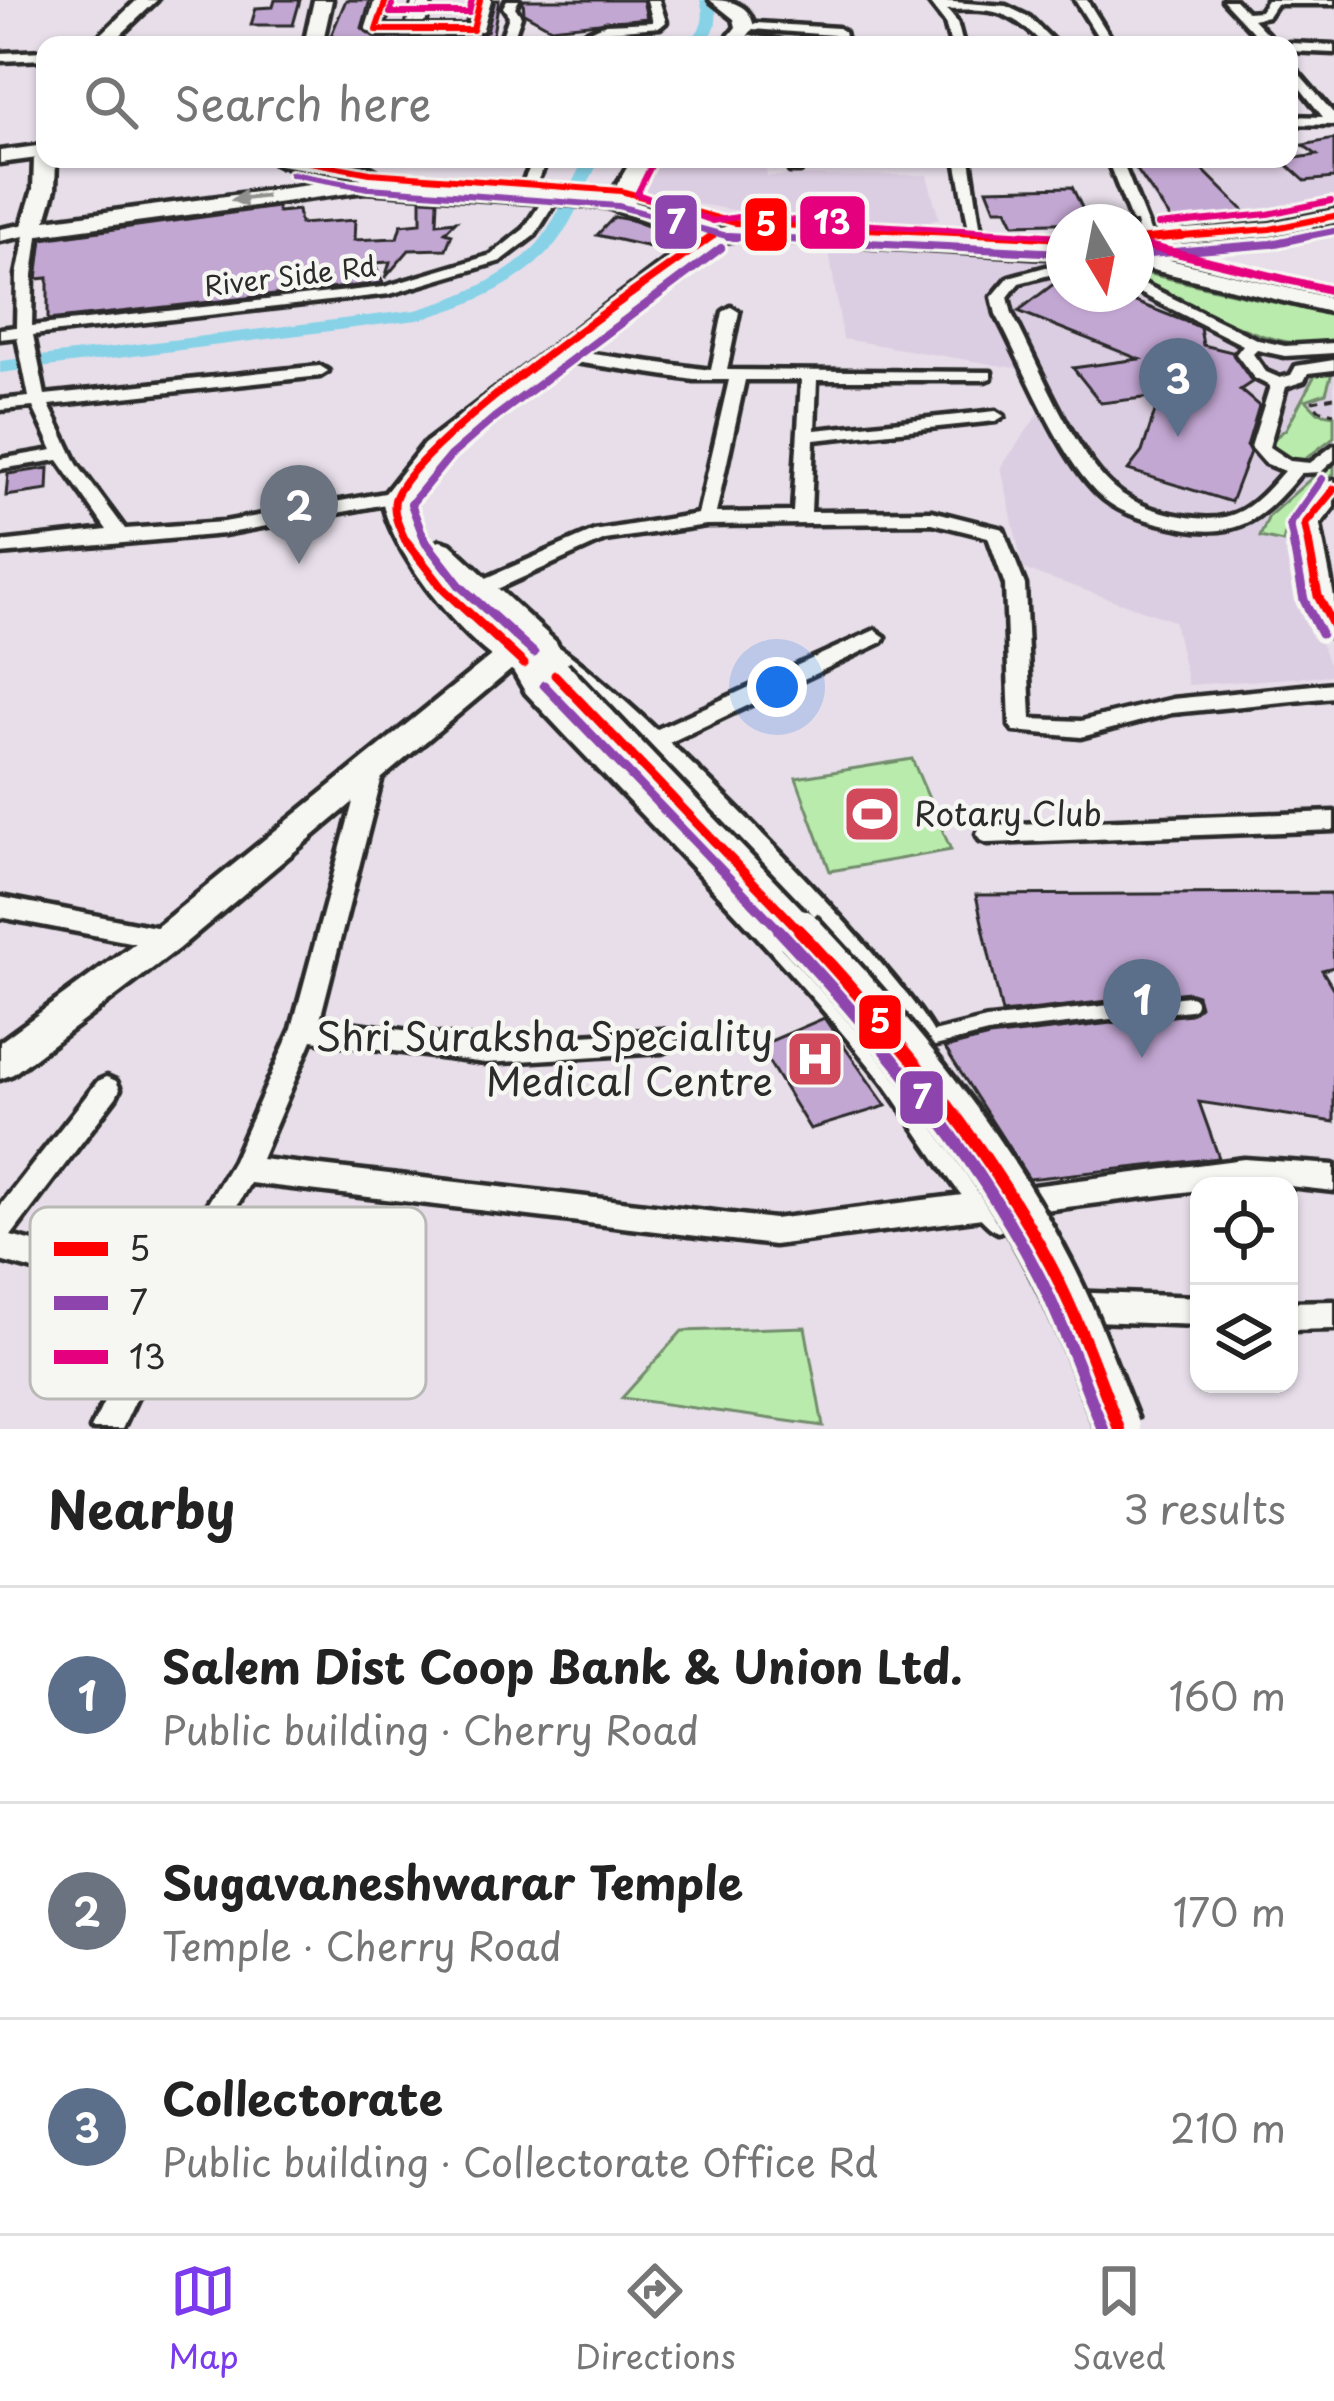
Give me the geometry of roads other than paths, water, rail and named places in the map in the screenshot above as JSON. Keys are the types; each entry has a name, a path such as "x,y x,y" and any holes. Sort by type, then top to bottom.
{"main road":[{"path":"109,36 148,0"},
{"path":"315,36 323,0"},
{"path":"719,0 743,17 745,36"},
{"path":"745,36 748,0"},
{"path":"45,168 32,230 367,179 540,182 720,229 1046,249"},
{"path":"325,168 367,179"},
{"path":"619,199 635,168"},
{"path":"1154,248 1334,216"},
{"path":"1046,237 720,229 434,450 397,494 398,522 405,538 533,656 823,955 920,1068 1040,1247 1119,1429"},
{"path":"1154,253 1334,306"},
{"path":"1334,489 1305,524 1318,596 1334,627"}],"street":[{"path":"382,0 376,30 472,30 484,0"},
{"path":"413,28 426,0"},
{"path":"510,36 514,27 515,16 509,8 513,0"},
{"path":"586,36 606,28 656,26 660,22 653,0"},
{"path":"1081,0 1103,36"},
{"path":"1229,0 1264,36"},
{"path":"1245,16 1264,14 1272,1 1334,1"},
{"path":"935,4 951,22 955,36"},
{"path":"935,4 999,4 1022,10 1044,36"},
{"path":"785,36 838,32 839,36"},
{"path":"1298,48 1334,50"},
{"path":"0,57 36,55"},
{"path":"1298,77 1333,121"},
{"path":"1298,120 1333,121"},
{"path":"0,157 36,155"},
{"path":"965,168 977,235"},
{"path":"1117,168 1129,204"},
{"name":"River Side Rd","path":"0,334 385,291 496,258 530,232 540,182"},
{"path":"0,235 32,230 21,330 31,381 78,484 120,536"},
{"path":"1046,268 1014,280 1000,297 1004,314 1108,494 1147,514 1205,527 1235,525 1264,506 1295,469"},
{"path":"1154,294 1253,344 1285,351 1334,349"},
{"path":"706,519 728,375 731,311"},
{"path":"1253,344 1244,354 1260,375 1279,384 1289,383 1302,370 1334,365"},
{"path":"555,354 728,375 985,375"},
{"path":"0,405 320,370"},
{"path":"802,518 809,376"},
{"path":"1279,384 1260,447 1266,456 1295,469 1315,468 1334,449"},
{"path":"805,436 996,416"},
{"path":"0,464 62,454"},
{"path":"0,548 257,526 397,494"},
{"path":"467,595 601,535 706,519 932,517 996,533 1015,585 1022,726 1081,729 1172,706 1334,690"},
{"path":"650,742 875,637"},
{"path":"533,656 614,705 856,957 922,1042 1010,1202 1048,1306 1103,1429"},
{"path":"0,1064 166,939 373,769 533,656"},
{"path":"533,656 536,686 814,976 1010,1202 1087,1305 1139,1429"},
{"path":"221,1207 243,1170 305,1028 373,769"},
{"path":"988,834 1334,821"},
{"path":"0,907 166,939"},
{"path":"305,1028 485,1052 662,1041"},
{"path":"0,1228 107,1089"},
{"path":"243,1170 774,1232 1244,1172 1334,1178"},
{"path":"0,1247 30,1255"},
{"path":"1048,1306 1190,1311"},
{"path":"1298,1316 1334,1315"},
{"path":"106,1429 120,1399"}],"lane":[{"path":"416,0 413,28 480,28 484,0"},
{"path":"885,1059 922,1042 987,1026 1189,1003"}],"waterway":[{"path":"705,36 711,13 707,0"},
{"path":"0,367 417,315 454,305 515,271 550,240 587,168"}],"place":[{"name":"Collectorate","path":"1178,437"},
{"name":"Sugavaneshwarar Temple","path":"299,564"},
{"name":"Rotary Club","path":"872,814"},
{"name":"Salem Dist Coop Bank & Union Ltd.","path":"1142,1058"},
{"name":"Shri Suraksha Speciality Medical Centre","path":"815,1059"}]}
